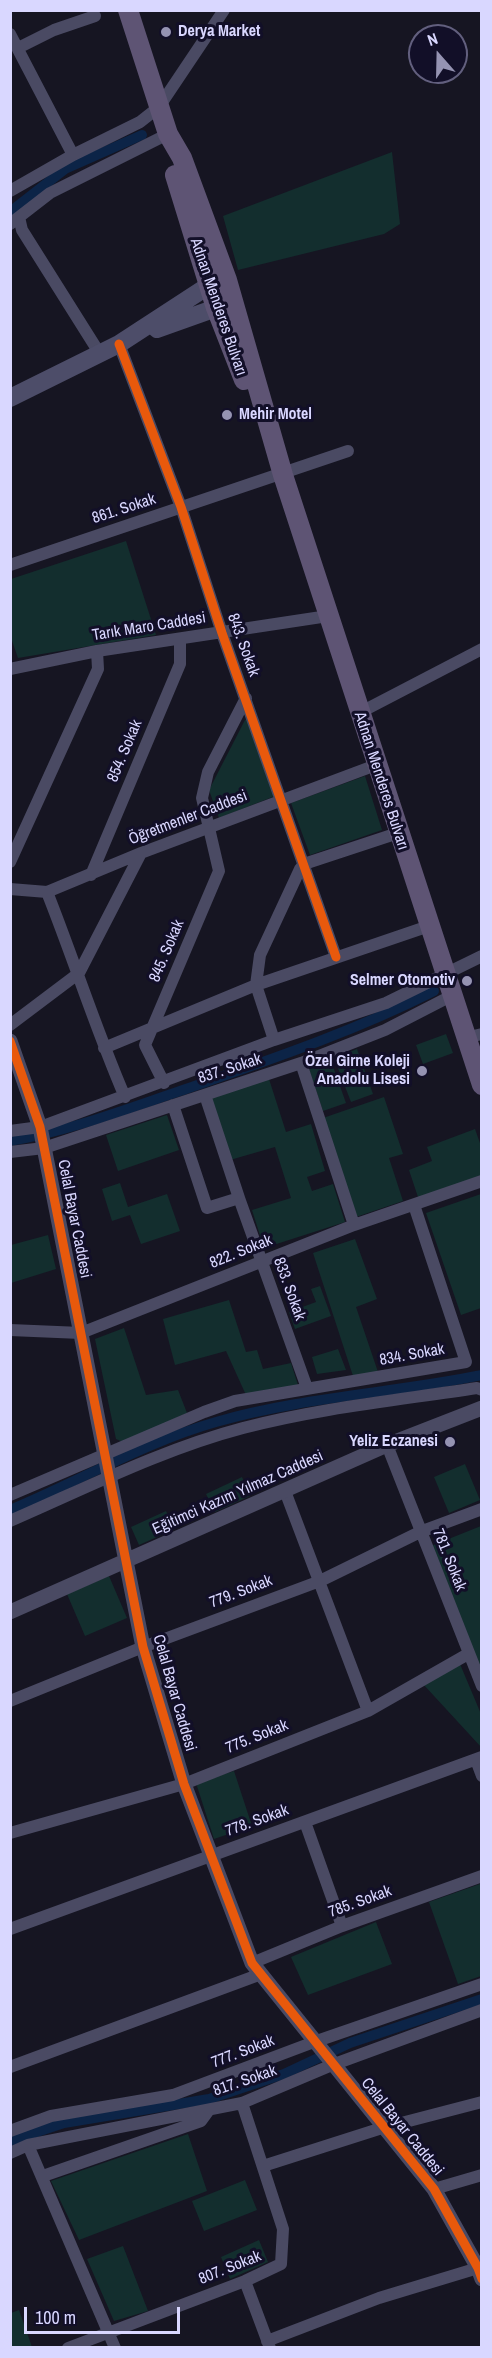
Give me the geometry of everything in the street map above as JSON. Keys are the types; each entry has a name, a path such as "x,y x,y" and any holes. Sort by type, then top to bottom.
{"main road":[{"name":"Adnan Menderes Bulvarı","path":"128,10 168,134 182,158 227,280 225,305 229,343 283,475"},
{"name":"Adnan Menderes Bulvarı","path":"168,134 171,162 208,286 225,305 283,475 451,996 473,1036 482,1085"},
{"path":"185,311 194,286 199,255"},
{"path":"185,311 208,286 227,280"},
{"path":"10,398 185,311 225,305"},
{"path":"185,311 213,326 229,343"}],"street":[{"path":"10,191 73,155 141,122 159,107 224,10"},
{"path":"18,48 54,30 95,16"},
{"path":"10,34 73,155"},
{"path":"100,354 15,220 50,193 168,134"},
{"name":"843. Sokak","path":"119,344 181,507 222,633 336,957"},
{"name":"861. Sokak","path":"10,565 283,475 348,451"},
{"name":"Tarık Maro Caddesi","path":"11,669 97,651 328,616"},
{"name":"854. Sokak","path":"91,875 180,664 180,639"},
{"path":"358,713 482,650"},
{"path":"10,862 98,669 97,651"},
{"name":"845. Sokak","path":"164,1083 146,1045 151,1028 219,871 202,798 208,772 246,698"},
{"name":"Öğretmenler Caddesi","path":"10,888 47,892 141,853 208,830 282,799 375,765"},
{"path":"274,1041 256,985 260,955 304,864 398,833"},
{"path":"10,1025 79,973 141,853"},
{"path":"47,892 79,973 104,1048 125,1097"},
{"path":"104,1048 256,985 429,926"},
{"name":"837. Sokak","path":"10,1131 40,1127 274,1041 386,1003 482,956"},
{"name":"837. Sokak","path":"10,1152 44,1148 301,1063 385,1030 451,996"},
{"name":"Celal Bayar Caddesi","path":"10,1041 40,1127 128,1562 143,1647 184,1784 257,1968 332,2066 434,2190 480,2273"},
{"path":"301,1063 354,1225"},
{"name":"833. Sokak","path":"205,1095 307,1388"},
{"path":"173,1105 207,1208 239,1198"},
{"name":"822. Sokak","path":"10,1330 81,1333 354,1225 482,1181"},
{"name":"834. Sokak","path":"307,1388 466,1362 414,1204"},
{"path":"10,1495 204,1412 236,1401 307,1388"},
{"path":"10,1521 157,1458 241,1429 296,1415 477,1388 482,1390"},
{"name":"Eğitimci Kazım Yılmaz Caddesi","path":"10,1612 128,1562 387,1445 482,1408"},
{"name":"781. Sokak","path":"387,1445 482,1686"},
{"path":"285,1491 368,1711"},
{"name":"779. Sokak","path":"10,1701 143,1647 320,1581 420,1532 482,1509"},
{"name":"775. Sokak","path":"10,1833 184,1784 368,1711 468,1654"},
{"path":"479,1758 482,1776"},
{"name":"778. Sokak","path":"10,1929 479,1758"},
{"path":"305,1822 342,1926"},
{"name":"785. Sokak","path":"10,2067 257,1968 342,1926 482,1876"},
{"name":"777. Sokak","path":"10,2131 51,2116 174,2095 314,2042 482,1984"},
{"name":"817. Sokak","path":"10,2152 28,2145 242,2103 332,2066 482,2010"},
{"path":"174,2095 179,2117"},
{"path":"263,2166 382,2128 482,2102"},
{"name":"807. Sokak","path":"68,2348 245,2281 281,2264 283,2229 242,2103"},
{"path":"43,2176 201,2121 209,2110"},
{"path":"28,2145 115,2348"},
{"path":"434,2190 482,2175"},
{"path":"245,2281 268,2344 378,2298 480,2273"}],"green space":[{"path":"392,152 400,224 384,234 238,270 223,216"},
{"path":"126,541 156,635 18,658 11,638 11,579"},
{"path":"251,717 275,796 219,818 209,790 245,720"},
{"path":"365,776 382,830 310,855 291,803"},
{"path":"446,1034 453,1053 423,1064 416,1045"},
{"path":"357,1049 373,1094 351,1102 334,1058"},
{"path":"330,1058 346,1103 323,1111 308,1066"},
{"path":"269,1079 286,1132 311,1124 325,1171 307,1177 312,1191 333,1184 345,1222 264,1248 252,1210 291,1198 275,1147 230,1160 210,1097"},
{"path":"384,1097 403,1154 389,1158 403,1201 356,1217 323,1118"},
{"path":"167,1115 179,1150 118,1171 106,1135"},
{"path":"475,1129 481,1146 481,1177 419,1200 409,1170 432,1161 427,1147"},
{"path":"120,1183 128,1207 167,1194 180,1231 141,1244 130,1215 112,1221 102,1189"},
{"path":"481,1194 481,1308 461,1315 426,1213"},
{"path":"48,1235 56,1269 11,1283 11,1245"},
{"path":"355,1239 377,1299 356,1307 378,1372 353,1376 313,1253"},
{"path":"320,1286 331,1316 295,1329 289,1312 316,1302 311,1289"},
{"path":"229,1300 246,1352 257,1350 263,1369 291,1363 298,1385 246,1395 226,1351 175,1365 163,1319"},
{"path":"124,1328 146,1395 178,1390 187,1413 123,1442 116,1439 95,1339"},
{"path":"338,1349 346,1370 317,1374 312,1357"},
{"path":"465,1464 480,1500 449,1513 434,1477"},
{"path":"242,1477 250,1496 215,1512 206,1494"},
{"path":"166,1511 175,1529 139,1545 131,1527"},
{"path":"481,1526 481,1673 431,1546"},
{"path":"109,1576 127,1618 85,1636 67,1594"},
{"path":"460,1664 481,1714 481,1747 423,1684"},
{"path":"234,1771 252,1826 214,1839 196,1783"},
{"path":"480,1884 481,1976 458,1984 429,1902"},
{"path":"376,1922 392,1964 308,1995 291,1957"},
{"path":"188,2134 207,2191 79,2240 51,2181"},
{"path":"245,2180 257,2210 204,2231 192,2201"},
{"path":"259,2240 268,2262 230,2279 221,2257"},
{"path":"123,2246 148,2311 114,2321 87,2259"},
{"path":"19,2310 32,2347 11,2347 11,2313"}],"waterway":[{"path":"10,212 65,169 142,135"},
{"path":"10,1141 54,1132 96,1119 245,1068 341,1033 434,991"},
{"path":"10,1510 163,1440 216,1422 281,1407 482,1375"},
{"path":"10,2141 64,2123 209,2099 284,2074 350,2043 482,1999"}],"cycle path":[{"path":"119,344 181,507 222,633 336,957"},
{"path":"10,1041 40,1127 143,1647 184,1784 252,1963 434,2189 482,2279"}],"place":[{"name":"Derya Market","path":"166,32"},
{"name":"Mehir Motel","path":"227,415"},
{"name":"Selmer Otomotiv","path":"467,981"},
{"name":"Özel Girne Koleji Anadolu Lisesi","path":"422,1071"},
{"name":"Yeliz Eczanesi","path":"450,1442"}]}
